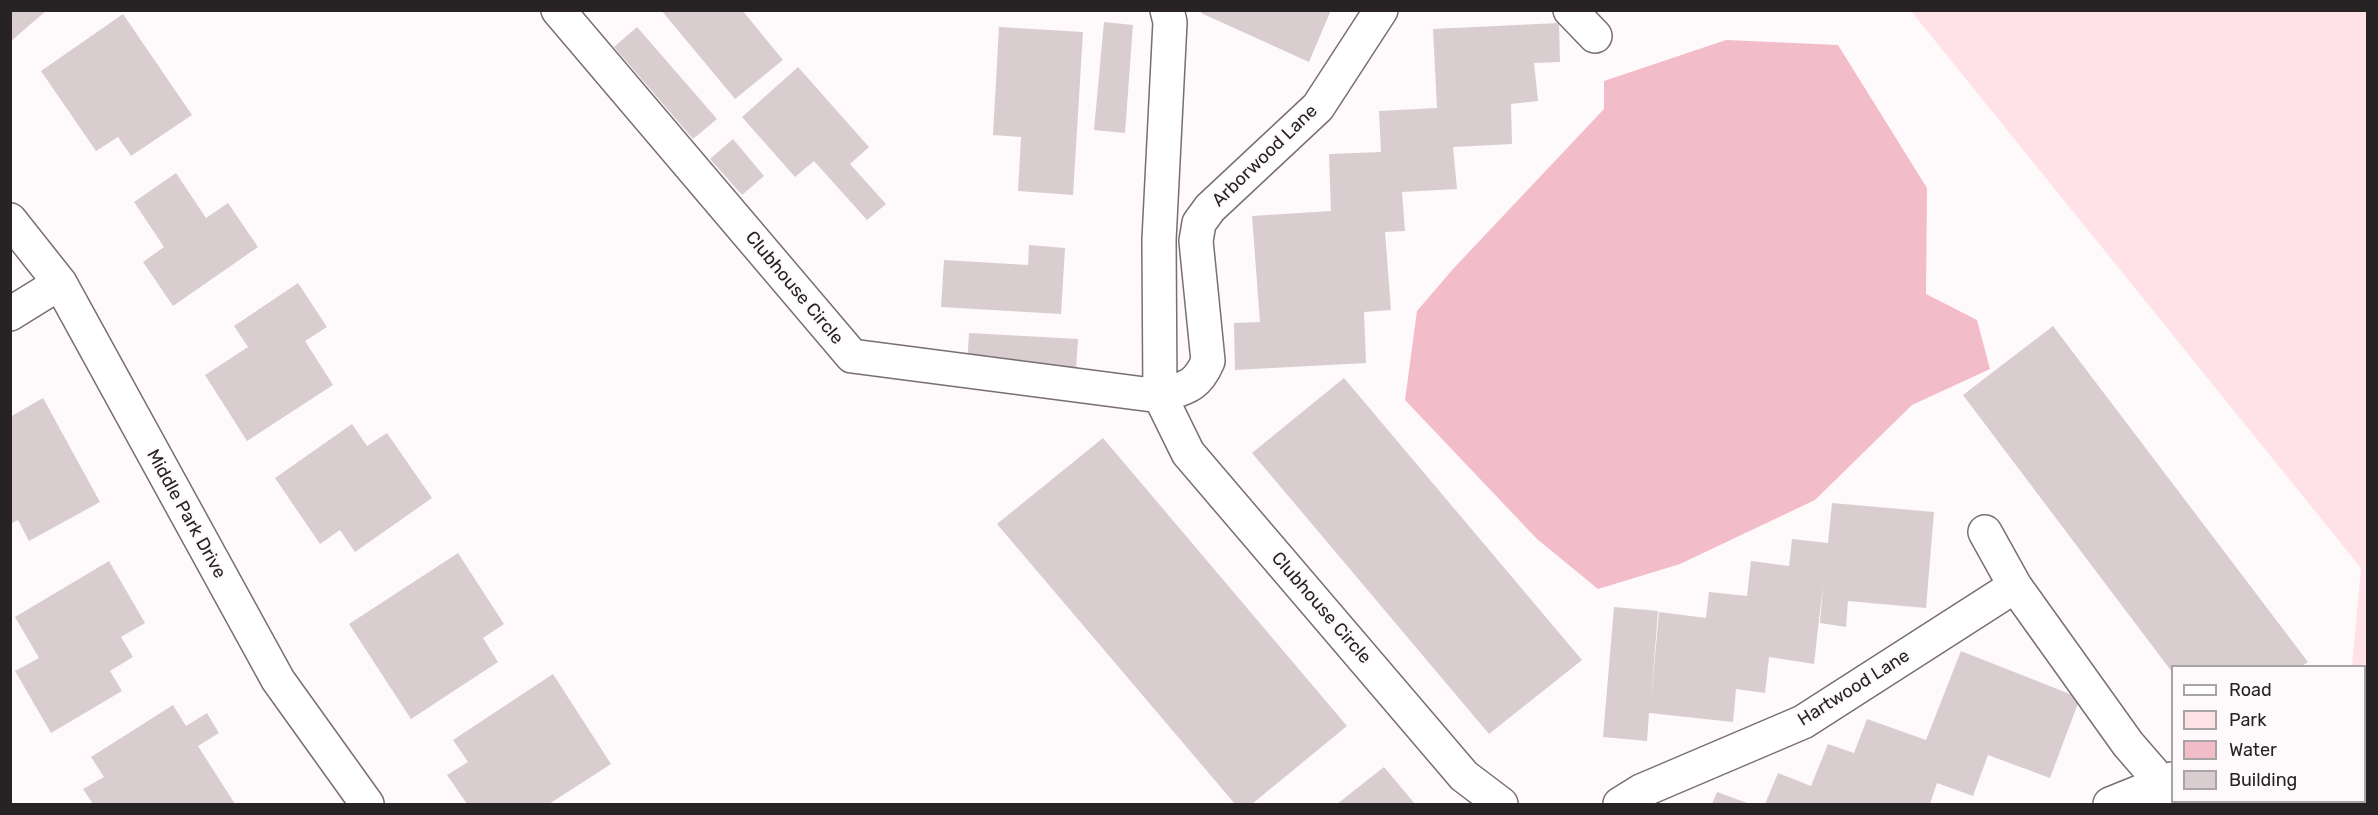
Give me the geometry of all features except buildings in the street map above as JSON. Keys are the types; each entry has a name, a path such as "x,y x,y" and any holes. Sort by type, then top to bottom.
{"street":[{"name":"Clubhouse Circle","path":"558,10 852,356 1160,396"},
{"name":"Clubhouse Circle","path":"1167,10 1170,22 1159,240 1160,396 1188,453 1464,776 1502,804"},
{"name":"Arborwood Lane","path":"1160,396 1191,386 1202,374 1208,361 1196,241 1199,224 1210,208 1318,107 1381,10"},
{"path":"1570,10 1595,36"},
{"name":"Middle Park Drive","path":"10,220 60,283 278,681 367,804"},
{"path":"10,314 60,283"},
{"path":"1985,532 2015,586 2128,744 2168,788 2110,804"},
{"name":"Hartwood Lane","path":"1620,804 1641,791 1803,722 2015,586"}],"green space":[{"path":"1911,11 2367,11 2367,737 2366,665 2352,665 2361,568"}],"water":[{"path":"1726,40 1838,45 1927,188 1926,294 1977,320 1990,369 1912,405 1815,500 1680,564 1598,589 1537,539 1405,400 1417,311 1453,269 1604,109 1604,81"}]}
